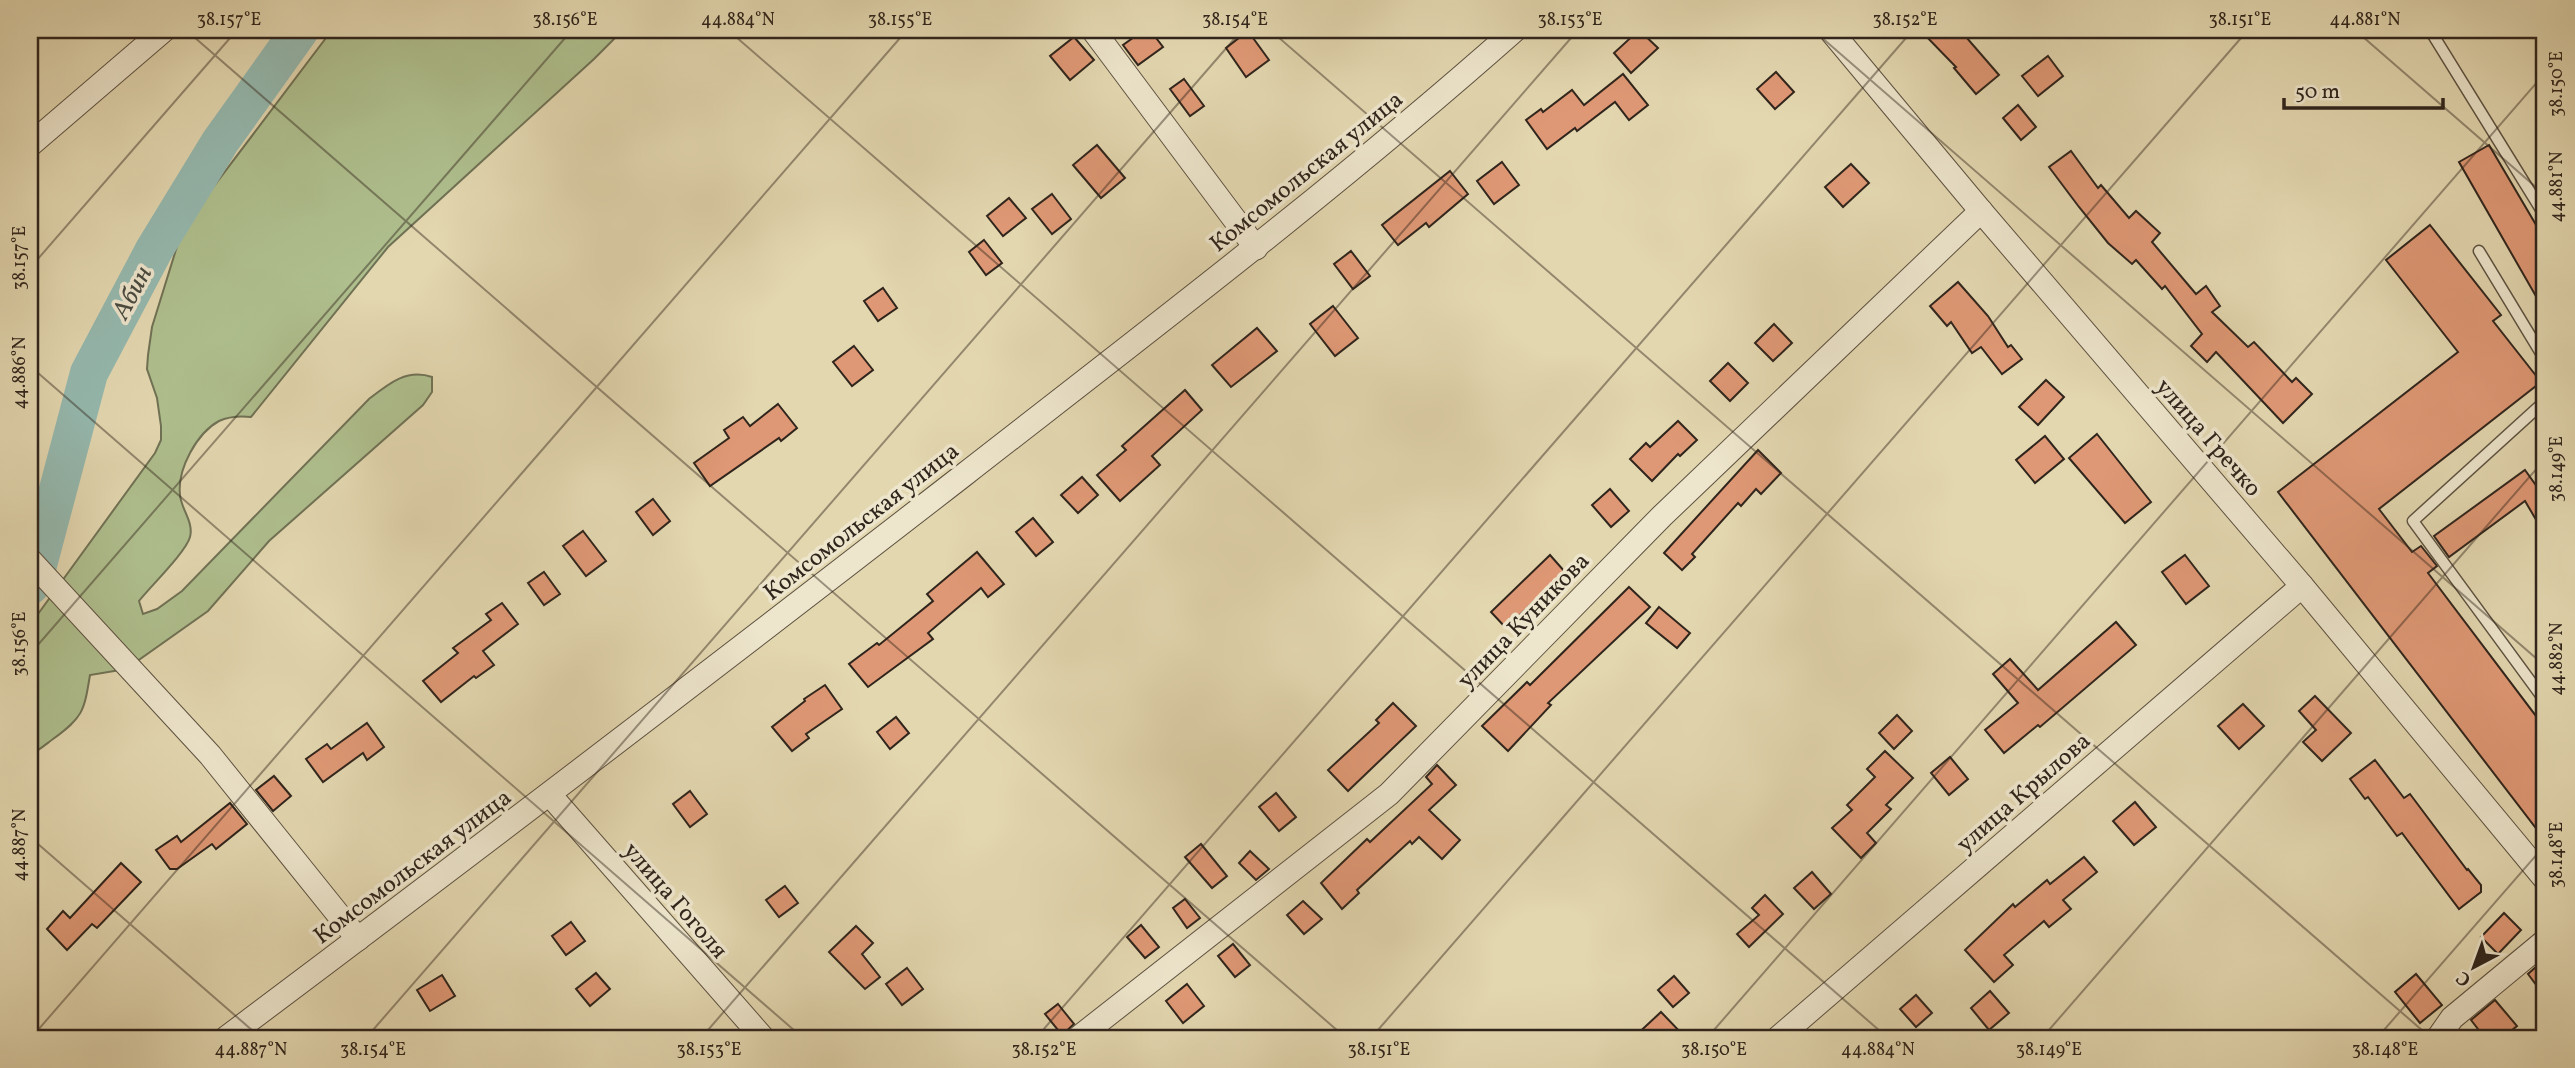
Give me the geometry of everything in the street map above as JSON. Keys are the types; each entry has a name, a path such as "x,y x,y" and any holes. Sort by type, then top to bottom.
{"street":[{"path":"30,145 164,30"},
{"path":"1093,30 1256,247"},
{"name":"Комсомольская улица","path":"226,1038 550,796 1256,247 1456,83 1515,30"},
{"name":"улица Гречко","path":"1830,30 2302,586 2545,879"},
{"name":"улица Куникова","path":"1078,1038 1389,794 1662,516 1981,211"},
{"path":"30,559 210,755 358,939"},
{"name":"улица Крылова","path":"1778,1038 2302,586"},
{"name":"улица Гоголя","path":"550,796 763,1038"},
{"path":"2438,1038 2452,1018 2545,941"}],"lane":[{"path":"2430,30 2545,216"},
{"path":"2479,251 2545,359"},
{"path":"2545,401 2413,521 2545,701"}],"green space":[{"path":"332,30 623,30 388,247 251,417 223,419 203,434 185,463 180,485 181,500 191,531 190,537 175,560 139,601 143,614 157,609 182,591 369,399 383,388 406,376 432,377 432,392 423,405 269,541 208,611 126,669 90,675 84,706 76,719 30,755 30,625 155,453 161,440 157,398 147,369 148,355 152,327 183,227"}],"building":[{"path":"1144,30 1150,30 1163,47 1138,65 1123,45"},
{"path":"1639,30 1658,48 1631,73 1614,53"},
{"path":"1920,30 1960,30 1999,75 1976,94 1954,68 1956,67"},
{"path":"1248,31 1269,60 1246,77 1226,48"},
{"path":"1074,37 1094,60 1070,80 1050,56"},
{"path":"2048,56 2063,76 2038,96 2022,76"},
{"path":"1776,72 1794,92 1775,109 1757,89"},
{"path":"1623,74 1648,105 1629,120 1615,102 1577,131 1575,128 1547,149 1526,120 1541,109 1543,112 1572,90 1584,105"},
{"path":"1184,79 1204,106 1190,116 1170,89"},
{"path":"2018,105 2036,127 2021,140 2003,118"},
{"path":"1097,145 1125,178 1101,198 1073,165"},
{"path":"2489,145 2545,240 2545,312 2459,162"},
{"path":"2071,151 2098,188 2101,185 2129,218 2136,211 2160,233 2152,242 2196,294 2206,286 2220,306 2212,312 2248,347 2254,342 2292,382 2296,378 2312,394 2283,423 2216,352 2207,362 2191,346 2202,334 2165,286 2162,289 2136,260 2132,264 2108,243 2079,207 2049,167"},
{"path":"1502,162 1519,185 1494,204 1477,181"},
{"path":"1851,164 1869,183 1843,207 1825,187"},
{"path":"1450,171 1468,194 1429,227 1426,223 1398,245 1382,225"},
{"path":"1052,194 1071,219 1052,234 1032,209"},
{"path":"1009,198 1026,218 1003,236 987,216"},
{"path":"2430,225 2501,315 2493,321 2541,382 2379,509 2412,552 2421,546 2437,566 2428,573 2545,728 2545,840 2278,492 2458,352 2386,260"},
{"path":"984,240 1002,263 986,275 969,252"},
{"path":"1351,251 1370,276 1353,289 1334,264"},
{"path":"1958,282 1988,316 2008,347 2011,345 2022,359 2002,374 1981,347 1972,353 1951,322 1947,326 1930,306"},
{"path":"883,288 897,308 878,321 864,301"},
{"path":"1333,306 1358,338 1335,356 1310,324"},
{"path":"1774,324 1792,343 1773,361 1755,343"},
{"path":"1257,328 1277,351 1231,387 1212,365"},
{"path":"854,346 873,370 852,386 833,362"},
{"path":"1728,363 1748,383 1730,401 1710,381"},
{"path":"2046,380 2064,397 2038,425 2019,407"},
{"path":"1185,390 1202,410 1152,456 1160,465 1120,501 1097,475 1126,450 1122,446"},
{"path":"778,404 797,428 710,486 694,463 729,438 724,430 743,417 750,426"},
{"path":"1678,421 1697,440 1680,456 1678,454 1652,481 1630,459 1646,443 1650,447"},
{"path":"2097,434 2151,502 2125,523 2069,458"},
{"path":"2045,436 2064,459 2035,483 2016,460"},
{"path":"1758,450 1781,473 1761,494 1756,489 1741,506 1738,503 1692,554 1695,557 1682,570 1664,553"},
{"path":"2525,470 2545,498 2545,535 2525,501 2449,557 2434,536"},
{"path":"1082,477 1098,495 1078,513 1061,495"},
{"path":"1610,489 1629,511 1611,527 1592,505"},
{"path":"653,499 670,521 653,535 636,512"},
{"path":"1033,518 1053,542 1036,556 1016,532"},
{"path":"583,531 606,561 586,576 563,546"},
{"path":"977,552 1004,584 988,597 981,588 928,633 933,639 868,687 849,664 877,643 879,645 933,601 927,594"},
{"path":"1550,555 1565,572 1506,628 1491,612"},
{"path":"2185,555 2209,586 2186,604 2162,572"},
{"path":"544,572 560,594 544,605 528,583"},
{"path":"1629,587 1650,607 1548,703 1551,705 1508,751 1482,726 1527,682 1530,685"},
{"path":"502,603 518,624 483,651 494,665 476,678 474,676 441,702 423,681 458,653 453,648 491,620 486,614"},
{"path":"1659,607 1690,633 1677,648 1646,623"},
{"path":"2116,622 2136,645 2040,727 2038,725 2004,753 1985,730 2018,703 1993,674 2010,659 2038,690"},
{"path":"825,685 842,709 806,734 809,738 792,751 772,727"},
{"path":"2315,696 2351,733 2322,761 2303,742 2316,730 2299,711"},
{"path":"1393,703 1416,726 1348,791 1328,770 1379,723 1376,720"},
{"path":"2243,704 2264,726 2239,749 2218,726"},
{"path":"1897,715 1912,731 1894,749 1879,733"},
{"path":"896,717 909,733 890,749 877,732"},
{"path":"367,723 384,747 367,760 363,753 323,782 306,759 327,744 331,749"},
{"path":"1885,751 1913,778 1886,805 1891,809 1867,833 1876,843 1861,858 1832,828 1852,810 1847,805 1875,777 1867,769"},
{"path":"1950,757 1968,779 1949,795 1931,773"},
{"path":"2375,760 2404,798 2410,794 2481,885 2481,892 2459,909 2402,833 2397,836 2368,797 2365,799 2350,779"},
{"path":"1437,765 1456,785 1429,810 1460,840 1442,859 1419,837 1412,844 1410,841 1357,890 1359,893 1342,909 1321,883 1367,839 1370,842 1432,784 1426,777"},
{"path":"274,776 291,796 273,811 256,790"},
{"path":"690,791 707,814 690,827 673,804"},
{"path":"1276,793 1296,817 1279,831 1259,807"},
{"path":"2135,802 2156,827 2134,845 2113,821"},
{"path":"230,803 247,824 216,849 212,844 177,869 170,869 156,850 177,836 181,842"},
{"path":"1201,844 1227,876 1212,888 1185,857"},
{"path":"1250,851 1269,869 1256,880 1239,863"},
{"path":"2084,857 2097,872 2063,900 2071,909 2049,927 2044,921 2004,955 2013,965 1994,982 1965,950 2013,904 2015,907 2047,880 2050,884"},
{"path":"121,863 141,882 97,928 92,924 67,950 47,929 63,911 70,918"},
{"path":"1812,872 1831,894 1814,909 1794,888"},
{"path":"785,886 798,903 779,917 766,900"},
{"path":"1765,895 1783,914 1749,947 1737,934 1759,915 1752,908"},
{"path":"1185,899 1200,918 1187,928 1173,908"},
{"path":"1303,901 1322,919 1304,934 1287,915"},
{"path":"2504,913 2521,930 2498,954 2481,937"},
{"path":"571,922 585,941 566,955 552,936"},
{"path":"1141,925 1159,947 1145,958 1127,937"},
{"path":"856,926 873,943 862,954 880,977 865,989 829,952"},
{"path":"1233,944 1250,965 1235,977 1218,956"},
{"path":"2545,959 2545,997 2528,974"},
{"path":"907,968 923,989 902,1005 886,984"},
{"path":"596,973 610,989 590,1006 576,989"},
{"path":"2416,974 2442,1005 2420,1023 2395,992"},
{"path":"442,975 455,996 430,1011 417,990"},
{"path":"1674,976 1689,993 1673,1007 1658,990"},
{"path":"1187,984 1204,1006 1183,1023 1166,1001"},
{"path":"1990,991 2009,1013 1989,1030 1971,1008"},
{"path":"1916,995 1932,1013 1916,1027 1900,1009"},
{"path":"2495,1000 2517,1026 2502,1038 2485,1038 2471,1020"},
{"path":"1058,1004 1074,1024 1062,1035 1045,1014"},
{"path":"1661,1012 1686,1038 1633,1038"}],"waterway":[{"name":"Абин","path":"30,586 34,580 89,373 154,250 220,142 300,30"}]}
